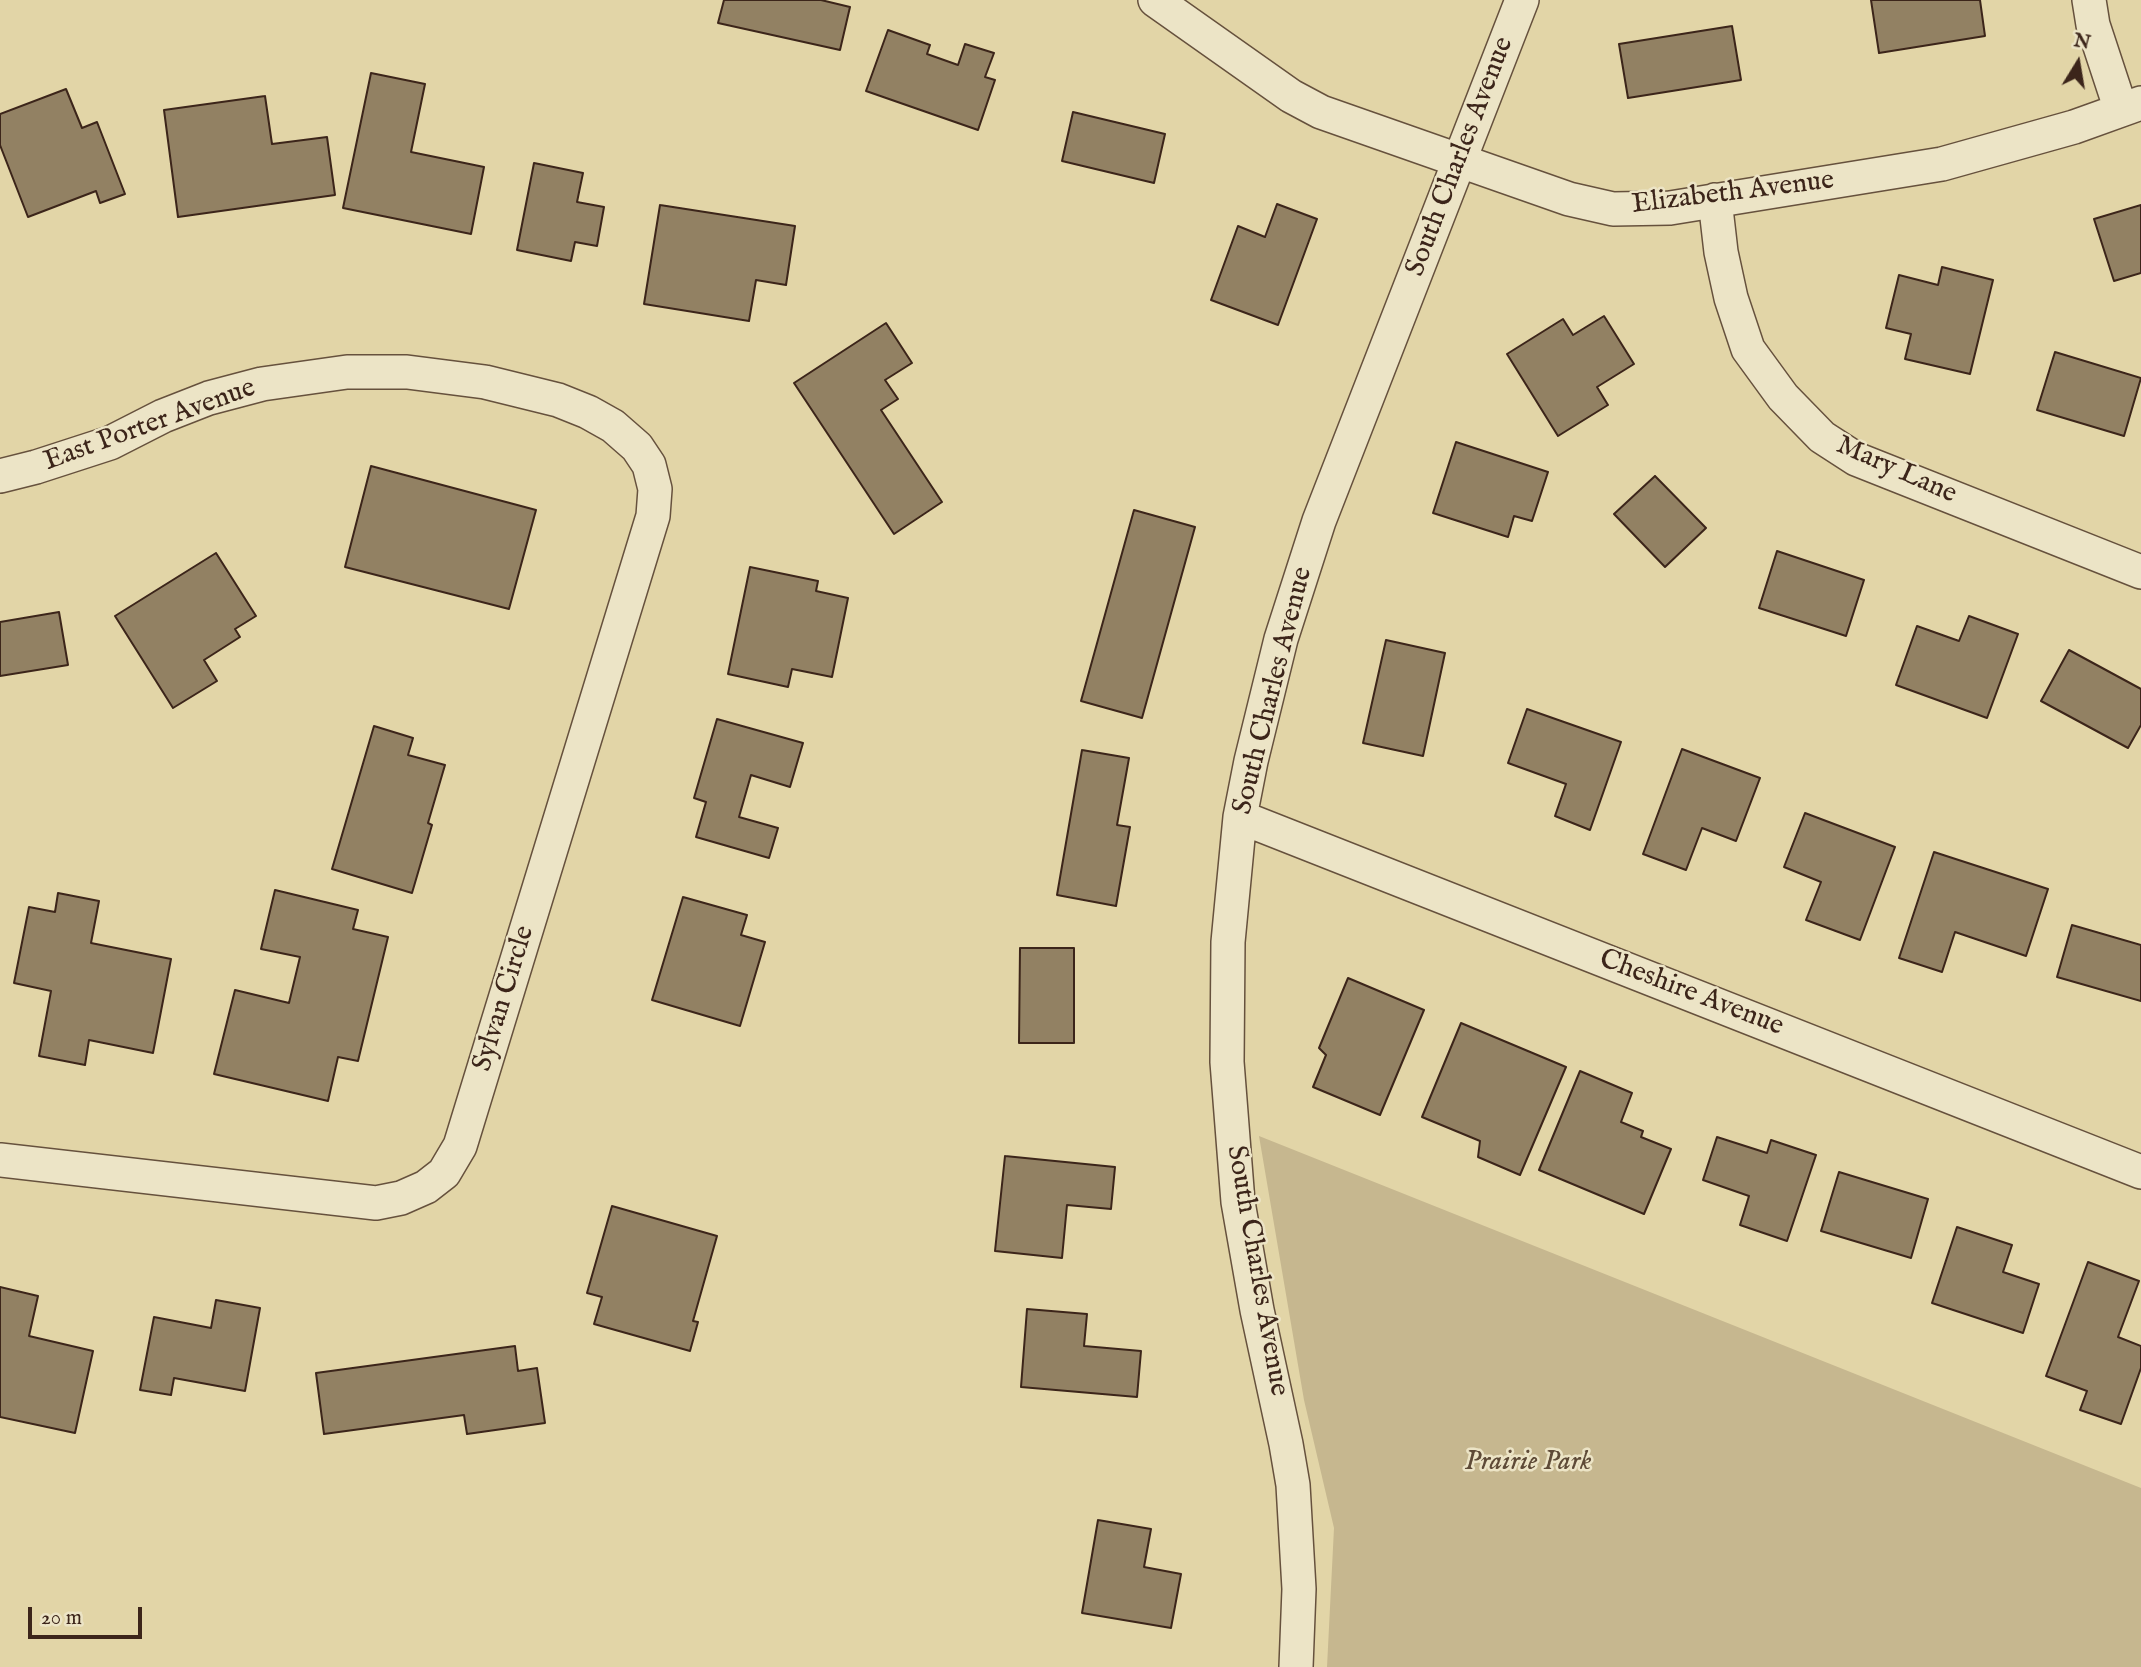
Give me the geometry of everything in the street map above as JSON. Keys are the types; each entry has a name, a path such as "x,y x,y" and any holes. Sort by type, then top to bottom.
{"street":[{"name":"Elizabeth Avenue","path":"1155,0 1292,96 1321,112 1569,199 1613,209 1670,208 1942,164 2074,127 2131,106"},
{"name":"South Charles Avenue","path":"1296,1667 1299,1589 1293,1485 1238,1202 1227,1062 1228,942 1240,817 1281,639 1319,521 1522,0"},
{"path":"2089,0 2093,25 2131,106"},
{"name":"Mary Lane","path":"1715,200 1721,252 1731,299 1748,349 1783,397 1822,437 1856,459 2141,572"},
{"name":"East Porter Avenue","path":"0,475 36,467 110,443 163,416 209,398 262,384 347,372 407,372 485,382 558,400 588,412"},
{"name":"Sylvan Circle","path":"0,1160 376,1203 401,1198 426,1187 444,1173 460,1146 653,516 655,489 649,465 637,447 613,426 588,412"},
{"name":"Cheshire Avenue","path":"1240,817 2141,1172"}],"green space":[{"name":"Prairie Park","path":"1259,1136 2141,1488 2141,1667 1327,1667 1334,1528 1304,1400"}],"building":[{"path":"724,0 821,0 850,7 840,50 718,23"},
{"path":"1871,0 1980,0 1985,36 1879,53"},
{"path":"1732,26 1741,80 1628,98 1619,44"},
{"path":"888,30 930,45 927,54 958,65 965,44 994,53 985,77 995,80 978,130 866,91"},
{"path":"371,73 425,84 411,152 484,167 471,234 343,208"},
{"path":"66,89 82,128 97,122 125,194 100,203 96,191 28,217 0,145 0,114"},
{"path":"265,96 272,144 327,137 335,195 178,217 164,110"},
{"path":"1073,112 1165,134 1154,183 1062,161"},
{"path":"534,163 583,173 577,202 604,207 597,246 575,242 571,261 517,250"},
{"path":"1277,204 1317,219 1278,325 1211,300 1238,226 1265,237"},
{"path":"660,205 795,226 786,285 756,280 749,321 644,304"},
{"path":"2141,205 2141,273 2114,281 2094,219"},
{"path":"1942,267 1993,280 1970,374 1905,359 1911,334 1886,328 1899,275 1938,285"},
{"path":"1604,316 1634,364 1597,387 1608,405 1558,436 1507,354 1563,319 1573,335"},
{"path":"886,323 912,363 885,380 898,399 881,410 942,502 894,534 794,383"},
{"path":"2055,352 2141,378 2124,436 2037,410"},
{"path":"1456,442 1548,472 1532,521 1514,516 1508,537 1433,513"},
{"path":"371,466 536,510 509,609 345,567"},
{"path":"1655,476 1706,528 1665,567 1614,514"},
{"path":"1134,510 1195,527 1142,718 1081,701"},
{"path":"1777,551 1864,580 1846,636 1759,608"},
{"path":"216,553 256,616 235,629 240,637 204,660 217,681 173,708 115,616"},
{"path":"750,567 818,581 816,591 848,598 832,677 792,669 788,687 728,674"},
{"path":"59,612 68,665 0,676 0,622"},
{"path":"1969,616 2018,634 1987,718 1896,685 1917,626 1959,641"},
{"path":"1386,640 1445,653 1423,756 1363,743"},
{"path":"2069,650 2141,689 2141,725 2128,748 2041,701"},
{"path":"1527,709 1621,742 1590,830 1555,816 1566,784 1508,763"},
{"path":"717,719 803,743 790,787 751,775 739,817 778,828 769,858 696,837 706,802 694,798"},
{"path":"374,726 413,738 408,755 445,765 428,823 432,825 412,893 332,869"},
{"path":"1682,749 1760,778 1736,841 1702,828 1686,870 1643,854"},
{"path":"1082,750 1129,758 1117,825 1130,827 1116,906 1057,895"},
{"path":"1805,813 1895,847 1860,940 1806,920 1821,882 1784,867"},
{"path":"1934,852 2048,889 2026,956 1955,932 1942,972 1899,958"},
{"path":"275,890 358,910 353,929 388,937 358,1061 338,1057 328,1101 214,1074 235,990 289,1003 300,957 261,949"},
{"path":"58,893 99,901 91,943 171,959 153,1053 89,1040 85,1065 39,1056 51,991 14,983 29,907 55,912"},
{"path":"683,897 747,915 741,935 765,942 740,1026 652,1000"},
{"path":"2072,925 2141,945 2141,1001 2057,977"},
{"path":"1020,948 1074,948 1074,1043 1019,1043"},
{"path":"1348,978 1424,1010 1380,1115 1313,1087 1326,1055 1319,1048"},
{"path":"1461,1023 1566,1067 1520,1175 1478,1157 1480,1141 1422,1117"},
{"path":"1580,1071 1632,1093 1621,1122 1643,1131 1641,1137 1671,1149 1644,1214 1539,1170"},
{"path":"1717,1137 1767,1153 1771,1140 1816,1155 1787,1241 1740,1225 1749,1196 1703,1180"},
{"path":"1005,1156 1115,1167 1111,1209 1067,1205 1062,1258 995,1251"},
{"path":"1839,1172 1928,1199 1911,1258 1821,1231"},
{"path":"612,1206 717,1236 693,1321 698,1322 690,1351 594,1324 602,1297 587,1293"},
{"path":"1957,1227 2012,1245 2003,1272 2039,1284 2023,1333 1932,1303"},
{"path":"2088,1262 2139,1281 2118,1337 2141,1346 2141,1368 2121,1424 2080,1410 2087,1391 2046,1376"},
{"path":"0,1287 38,1296 29,1336 93,1351 75,1433 0,1417"},
{"path":"216,1300 260,1308 245,1391 174,1378 171,1395 140,1390 154,1317 211,1328"},
{"path":"1027,1309 1087,1314 1084,1346 1141,1351 1137,1397 1021,1387"},
{"path":"515,1346 518,1371 537,1368 545,1423 467,1434 464,1415 324,1434 316,1373"},
{"path":"1098,1520 1151,1529 1144,1567 1181,1574 1171,1628 1082,1613"}]}
